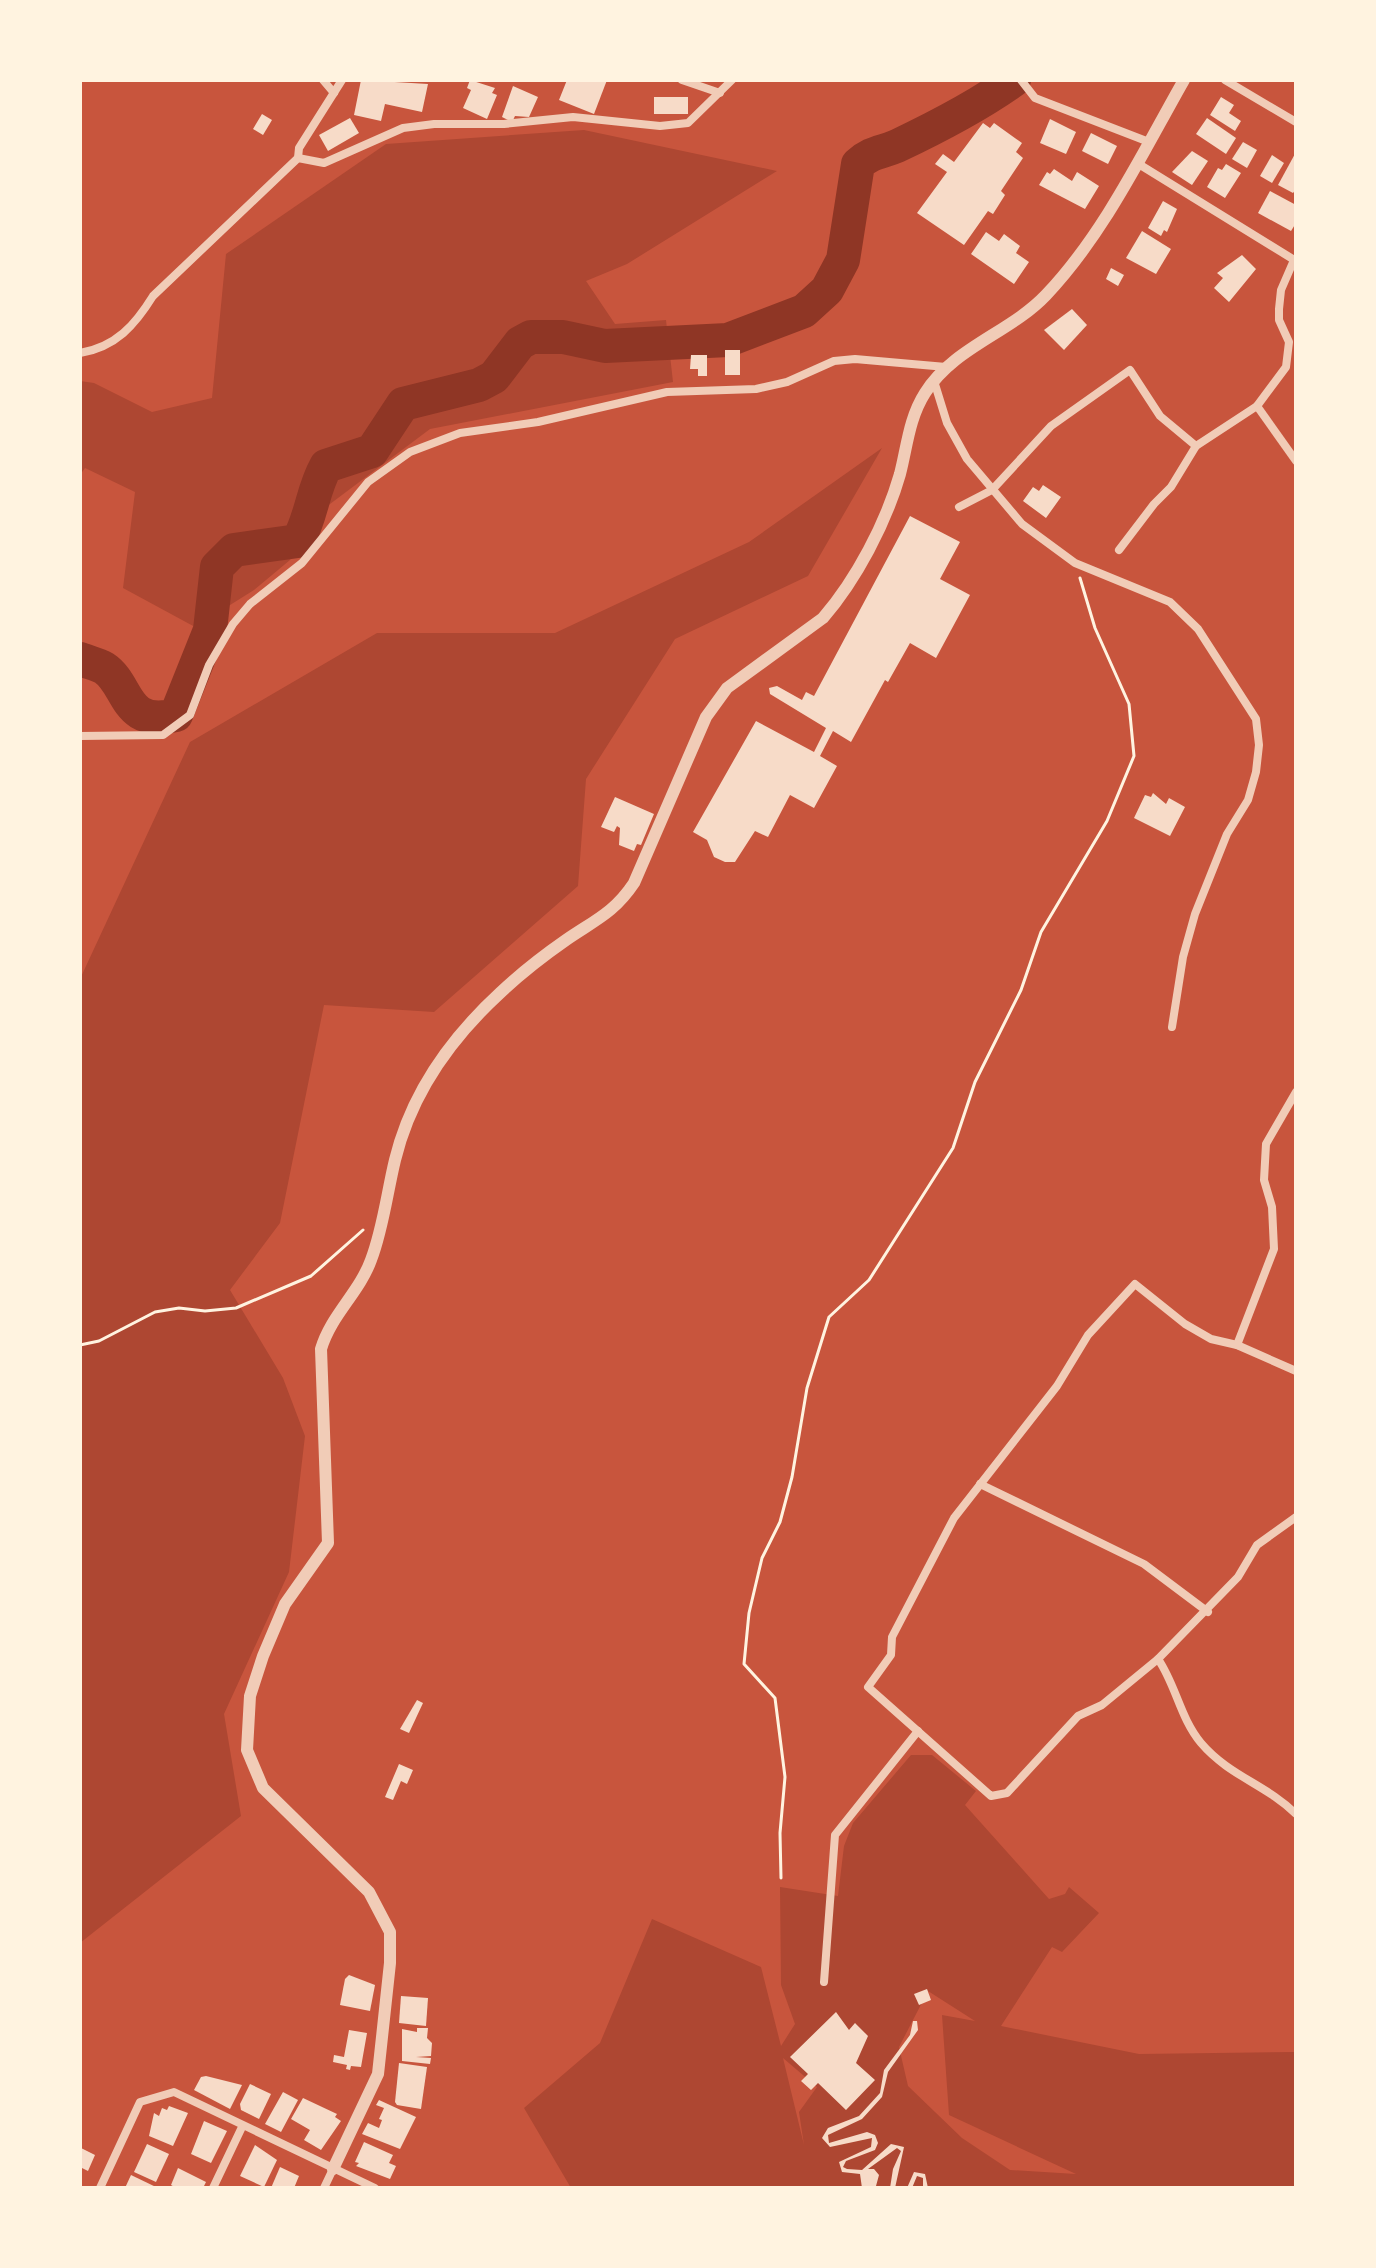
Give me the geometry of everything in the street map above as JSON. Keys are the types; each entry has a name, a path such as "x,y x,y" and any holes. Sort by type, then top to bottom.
{"street":[{"path":"323,80 334,93"},
{"path":"80,353 118,340 140,318 153,296 298,158 299,148 342,80"},
{"path":"682,80 720,93"},
{"path":"298,158 324,163 403,128 434,124 504,124 573,117 660,126 688,123 732,80"},
{"path":"324,2188 378,2074 390,1963 390,1932 369,1892 263,1788 247,1750 250,1696 285,1604 328,1543 321,1349 327,1331 371,1262 396,1155 411,1112 434,1067 456,1038 499,993 547,953 618,906 634,883 718,697 823,618 837,602 883,517 898,481 917,409 934,381 946,367 1029,312 1048,293 1088,240 1137,163 1184,80"},
{"path":"1225,80 1296,122"},
{"path":"1024,84 1035,98 1149,142"},
{"path":"1119,550 1171,487 1196,446 1257,406 1286,367 1291,354 1279,309 1281,290 1295,261 1137,163"},
{"path":"80,736 163,735 190,715 209,665 233,624 250,604 302,563 368,482 410,452 460,433 538,422 667,392 756,389 787,382 834,361 855,359 946,367"},
{"path":"959,507 992,490 1051,426 1130,370 1160,416 1196,446"},
{"path":"934,381 947,423 967,459 1022,524 1075,563 1170,602 1205,639 1256,719 1259,745 1256,772 1248,800 1227,834 1195,914 1183,957 1172,1027"},
{"path":"1257,406 1296,461"},
{"path":"1237,1345 1274,1249 1272,1207 1264,1180 1266,1144 1296,1092"},
{"path":"1296,1371 1237,1345 1211,1339 1185,1324 1135,1284 1088,1335 1057,1386 954,1518 892,1637 891,1655 868,1687 991,1796 1007,1793 1078,1716 1102,1705 1208,1612 1238,1577 1257,1545 1296,1517"},
{"path":"980,1484 1144,1564 1208,1612"},
{"path":"1158,1659 1173,1680 1182,1710 1200,1741 1233,1773 1282,1800 1296,1814"},
{"path":"824,1982 835,1835 918,1731"},
{"path":"100,2188 140,2102 174,2092 375,2188"},
{"path":"213,2188 242,2127"}],"path":[{"path":"781,1878 780,1833 785,1777 775,1698 744,1664 749,1613 762,1558 780,1522 792,1477 807,1388 829,1317 869,1280 953,1148 975,1082 1021,990 1041,932 1107,821 1134,756 1129,704 1095,628 1075,563"},
{"path":"80,1345 99,1341 155,1312 179,1308 205,1311 236,1308 311,1276 359,1232 381,1221"}],"shaded area":[{"path":"584,130 777,171 627,264 586,281 615,324 666,320 673,382 430,429 326,507 290,560 254,590 195,627 123,588 135,492 85,468 80,475 80,381 94,383 152,412 212,398 226,254 386,144"},
{"path":"882,448 808,576 675,639 586,779 578,886 434,1012 324,1005 280,1223 230,1290 283,1378 305,1436 289,1572 224,1714 241,1816 80,1943 80,979 190,742 377,633 555,633 749,542"},
{"path":"911,1755 932,1755 976,1791 965,1805 1049,1899 1065,1894 1069,1887 1099,1913 1062,1952 1052,1947 1001,2026 1139,2054 1296,2052 1296,2188 571,2188 524,2108 600,2043 652,1919 761,1967 781,2046 795,2024 781,1985 780,1887 838,1896 844,1846 853,1823","holes":["928,1991 975,2021 942,2015 949,2115 1076,2174 1010,2170 962,2138 908,2086 899,2047","783,2058 817,2087 799,2112 804,2145"]}],"building":[{"path":"361,80 428,84 422,112 385,104 381,121 354,115"},
{"path":"470,80 495,88 492,93 497,95 487,119 463,108 471,90 467,88"},
{"path":"567,80 607,80 594,114 559,100"},
{"path":"513,86 538,97 529,117 515,116 512,122 502,117"},
{"path":"654,97 688,97 688,114 654,114"},
{"path":"1221,97 1234,105 1229,113 1241,121 1235,131 1210,115"},
{"path":"262,114 272,120 263,135 253,129"},
{"path":"350,118 359,133 328,151 319,135"},
{"path":"1207,118 1236,138 1226,154 1196,134"},
{"path":"1050,119 1076,132 1066,154 1040,143"},
{"path":"983,123 990,128 994,123 1022,143 1016,152 1023,158 1001,191 1005,195 993,214 988,211 964,245 917,213 947,172 935,164 943,154 954,162"},
{"path":"1091,133 1117,146 1108,164 1082,151"},
{"path":"1243,142 1257,150 1247,168 1232,159"},
{"path":"1192,151 1208,161 1192,185 1172,172"},
{"path":"1296,152 1296,189 1293,193 1278,185"},
{"path":"1272,155 1284,163 1272,183 1260,176"},
{"path":"1226,164 1241,173 1225,198 1207,187 1218,168 1222,170"},
{"path":"1054,169 1072,181 1077,172 1099,186 1085,209 1039,185 1047,172 1050,174"},
{"path":"1270,191 1296,205 1296,223 1291,231 1258,213"},
{"path":"1163,201 1177,209 1167,232 1164,230 1161,236 1148,228"},
{"path":"1142,231 1171,249 1156,274 1126,258"},
{"path":"986,232 999,241 1004,234 1020,246 1016,253 1029,262 1014,284 971,254"},
{"path":"1242,255 1256,269 1229,302 1214,288 1223,278 1217,273"},
{"path":"1111,268 1124,275 1118,286 1106,279"},
{"path":"1072,309 1087,325 1064,350 1044,330"},
{"path":"725,350 740,350 740,375 725,375"},
{"path":"691,355 707,355 707,376 698,376 698,369 690,369"},
{"path":"1043,485 1061,497 1046,518 1023,501 1033,487 1039,491"},
{"path":"910,516 960,542 940,579 970,595 936,658 910,643 888,682 885,680 851,742 833,731 820,756 837,766 814,808 790,795 768,837 755,831 735,862 714,857 707,840 693,832 756,721 814,752 826,728 770,694 769,688 777,686 802,700 806,692 814,696"},
{"path":"1153,793 1166,804 1169,798 1185,807 1170,836 1134,818 1145,795 1151,797"},
{"path":"615,797 654,814 641,845 637,844 634,851 619,845 620,828 617,826 614,832 601,827"},
{"path":"417,1700 423,1703 409,1733 400,1729"},
{"path":"399,1764 413,1770 407,1784 401,1781 393,1800 385,1797"},
{"path":"349,1975 375,1985 370,2011 340,2005 345,1979"},
{"path":"927,1989 931,2000 919,2005 914,1994"},
{"path":"401,1996 428,1998 426,2026 399,2023"},
{"path":"836,2012 849,2030 855,2023 868,2036 856,2063 875,2080 846,2110 818,2083 811,2090 801,2081 808,2074 790,2057"},
{"path":"913,2021 917,2021 918,2030 888,2072 882,2097 862,2119 828,2135 829,2143 867,2132 875,2135 878,2143 875,2150 846,2161 843,2167 847,2169 862,2170 891,2144 904,2147 895,2188 890,2188 893,2169 901,2151 897,2148 868,2169 874,2169 879,2175 876,2186 862,2188 860,2174 842,2172 839,2162 871,2147 872,2138 830,2147 822,2138 828,2128 859,2116 880,2093 884,2070 910,2035"},
{"path":"417,2028 428,2028 427,2038 432,2043 431,2056 416,2057 431,2058 430,2064 402,2061 402,2029 417,2032"},
{"path":"349,2030 367,2033 361,2067 351,2066 350,2070 346,2069 347,2065 333,2062 334,2055 344,2057"},
{"path":"399,2063 427,2067 421,2109 395,2102"},
{"path":"201,2077 242,2085 230,2109 194,2090"},
{"path":"250,2084 271,2094 259,2119 241,2110 240,2104"},
{"path":"283,2092 298,2100 281,2132 265,2124"},
{"path":"303,2098 337,2114 335,2117 341,2121 321,2150 304,2140 310,2130 291,2119"},
{"path":"379,2100 416,2117 400,2149 362,2134 368,2123 379,2128 384,2108 376,2105"},
{"path":"169,2106 188,2113 173,2146 149,2136 154,2113 159,2116 162,2108 167,2110"},
{"path":"204,2121 227,2131 211,2163 191,2154"},
{"path":"364,2142 393,2155 389,2163 396,2166 390,2179 356,2166"},
{"path":"147,2144 169,2154 156,2182 134,2172"},
{"path":"255,2145 277,2160 264,2187 240,2176"},
{"path":"81,2148 95,2155 88,2171 80,2167"},
{"path":"280,2167 299,2176 294,2188 271,2188"},
{"path":"178,2168 206,2182 203,2188 176,2188 171,2185"},
{"path":"914,2172 925,2174 928,2188 923,2188 923,2178 917,2176 912,2188 907,2188"},
{"path":"131,2175 158,2188 125,2188"}],"waterway":[{"path":"80,659 104,668 130,703 146,716 176,715 210,630 217,567 234,550 298,541 326,466 372,451 403,404 479,385 494,377 520,343 531,337 563,337 605,346 728,340 804,311 827,290 843,260 858,164 873,154 897,146 957,116 1014,80"}]}
